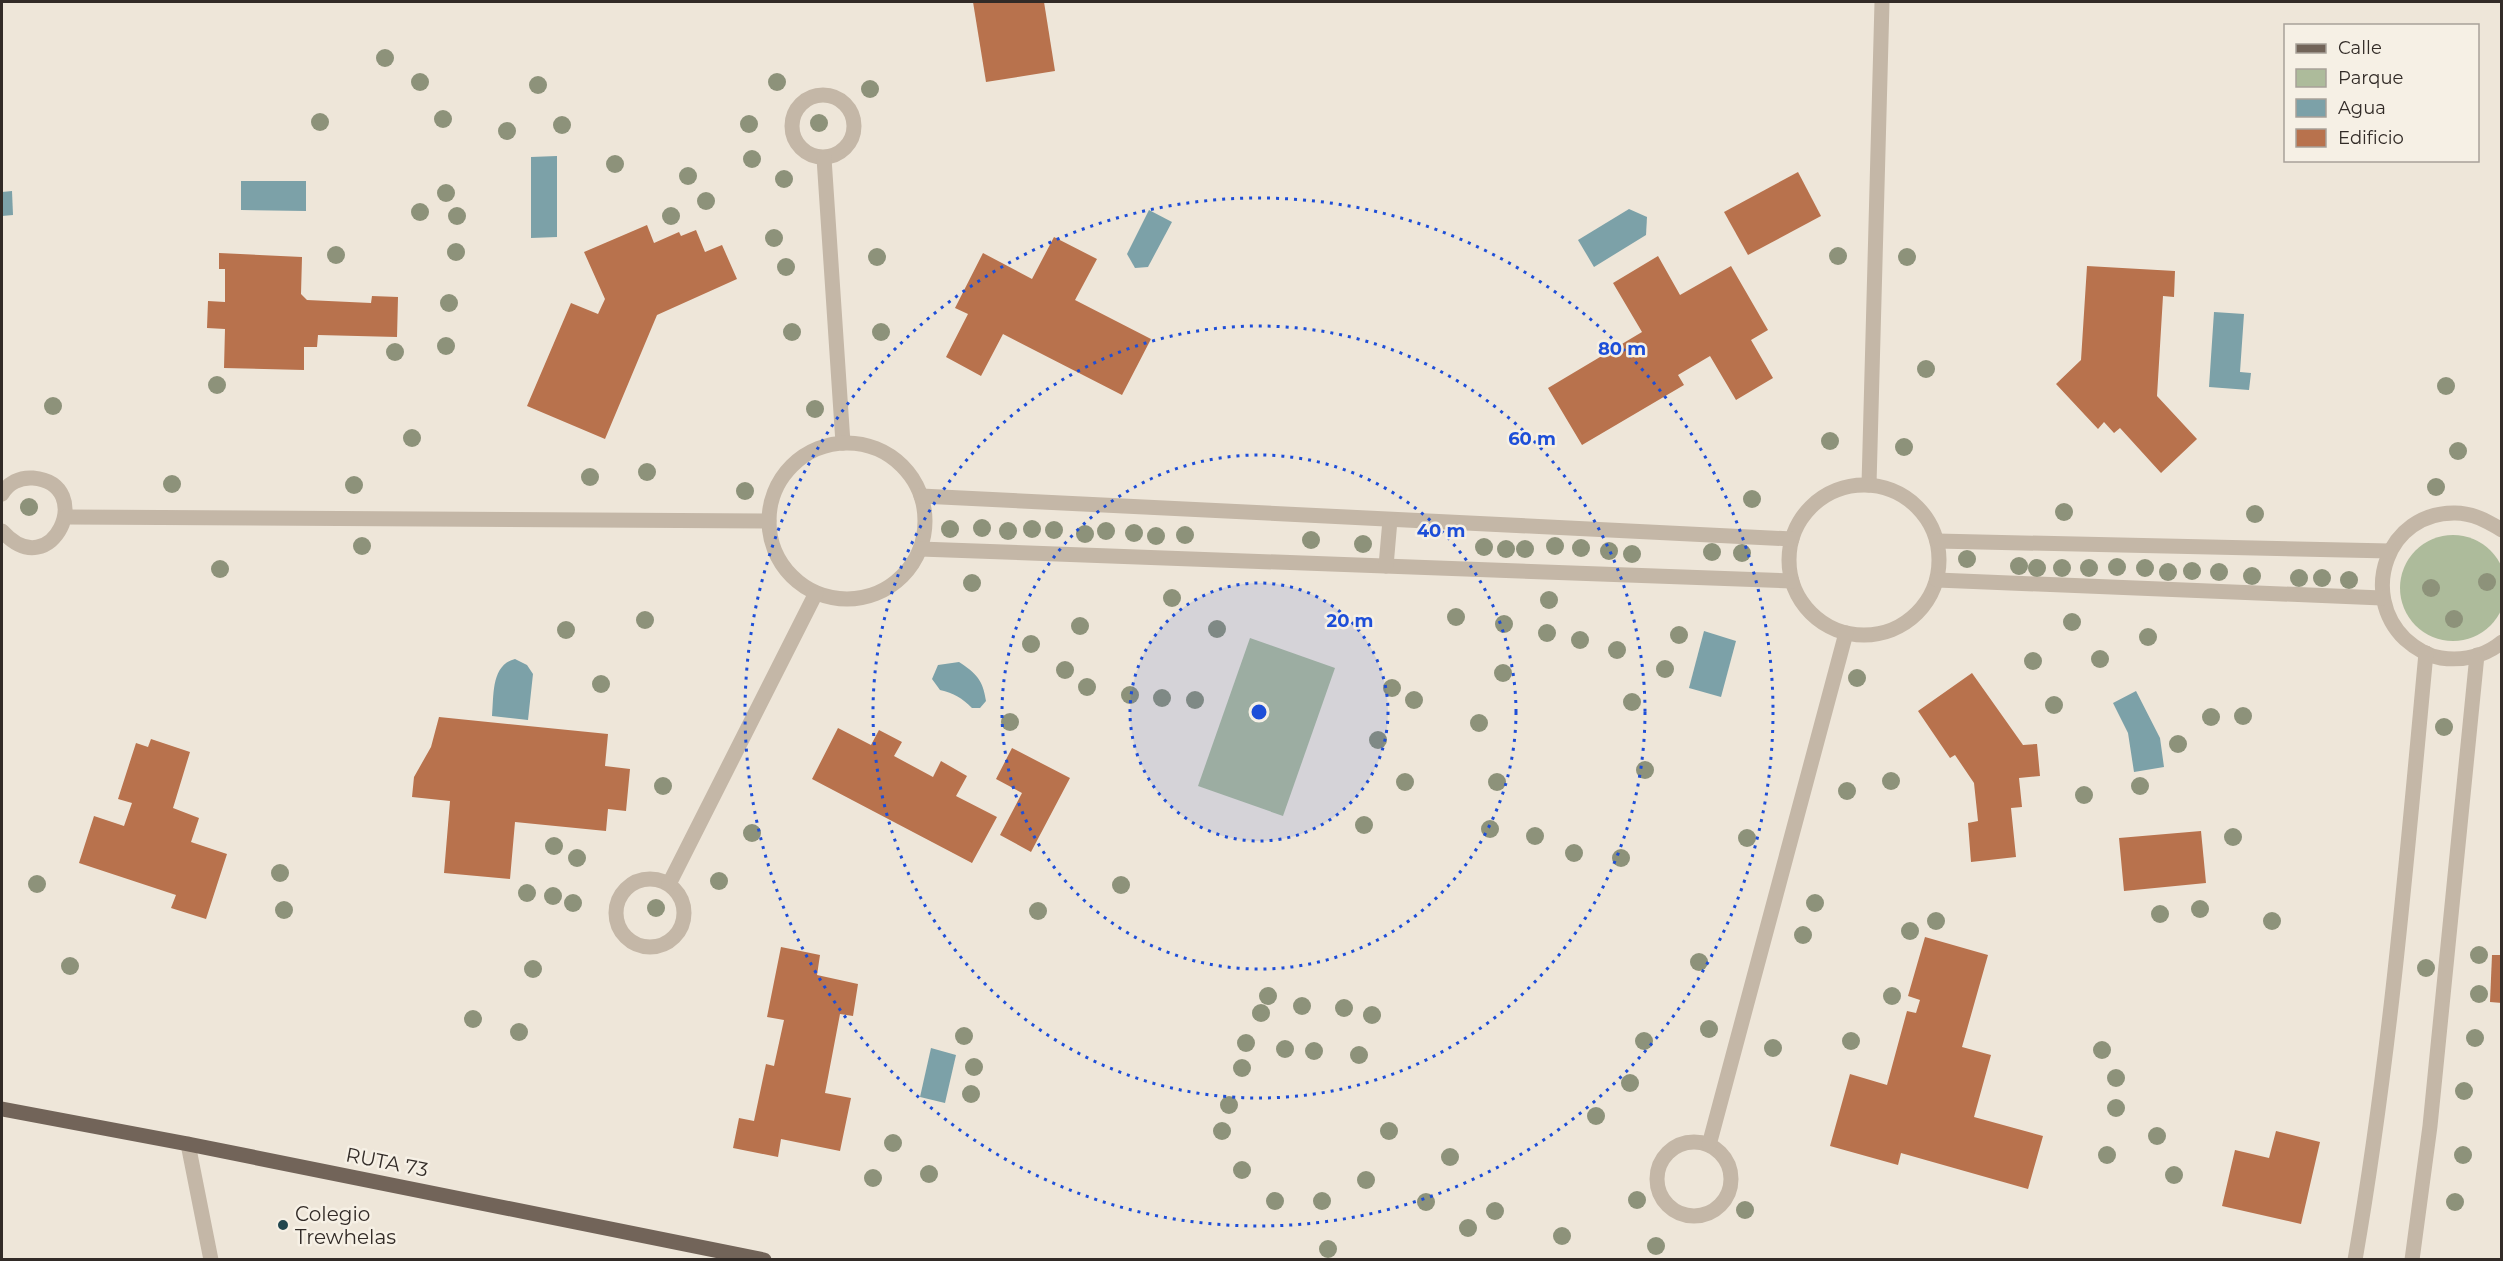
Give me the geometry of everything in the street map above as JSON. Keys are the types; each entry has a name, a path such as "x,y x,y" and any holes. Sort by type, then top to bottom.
{"main road":[{"name":"RUTA 73","path":"2,1109 188,1144 764,1260"}],"street":[{"path":"1869,485 1882,2"},
{"path":"814,95 830,95 843,102 852,114 854,129 850,144 838,154 824,158 809,154 797,145 791,131 793,115 801,103 814,95"},
{"path":"824,158 843,443"},
{"path":"843,443 862,445 882,452 899,462 921,496 925,523 920,549 903,575 878,593 857,598 836,598 816,593 787,572 777,556 771,539 769,521 771,501 778,483 790,467 805,455 823,447 843,443"},
{"path":"2,494 17,480 31,478 46,481 57,489 64,502 66,517 61,530 51,541 38,547 23,547 10,540 2,531"},
{"path":"1869,485 1891,490 1912,502 1927,520 1937,541 1939,561 1937,580 1927,601 1911,619 1891,630 1869,635 1846,633 1827,625 1812,614 1799,598 1792,580 1789,560 1792,539 1800,521 1813,505 1830,493 1848,487 1869,485"},
{"path":"921,496 1792,539"},
{"path":"2502,531 2480,517 2455,513 2429,517 2406,530 2390,550 2382,574 2382,598 2387,616 2410,644 2426,653 2452,659 2477,655 2502,642"},
{"path":"66,517 769,521"},
{"path":"1386,566 1390,520"},
{"path":"1937,541 2390,550"},
{"path":"920,549 1792,580"},
{"path":"1937,580 2382,598"},
{"path":"669,884 816,593"},
{"path":"1709,1145 1846,633"},
{"path":"2355,1260 2372,1165 2387,1051 2426,653"},
{"path":"2412,1260 2430,1126 2477,655"},
{"path":"655,879 669,884 680,896 685,910 682,925 674,938 661,946 646,946 631,941 621,930 616,916 618,900 627,888 640,880 655,879"},
{"path":"1697,1142 1709,1145 1720,1153 1727,1164 1731,1177 1730,1189 1724,1201 1709,1213 1691,1217 1678,1213 1660,1196 1656,1183 1663,1158 1672,1149 1684,1144 1697,1142"},
{"path":"188,1144 211,1260"}],"green space":[{"path":"2453,535 2473,539 2490,551 2502,568 2504,601 2502,608 2490,625 2473,637 2453,641 2433,637 2416,625 2404,608 2400,588 2404,568 2416,551 2433,539"},
{"path":"1250,638 1335,668 1283,816 1198,786"}],"water":[{"path":"557,156 557,237 531,238 531,157"},
{"path":"241,181 306,181 306,211 241,210"},
{"path":"12,191 13,215 2,216 2,192"},
{"path":"1629,209 1647,217 1646,235 1594,267 1578,240"},
{"path":"1149,210 1172,222 1148,267 1135,268 1127,254"},
{"path":"2214,312 2244,314 2240,372 2251,373 2249,390 2209,387"},
{"path":"1704,631 1736,641 1721,697 1689,688"},
{"path":"515,659 527,665 533,674 528,720 492,716 495,682 498,674 507,662"},
{"path":"959,662 981,682 986,701 980,708 972,708 958,696 940,690 932,679 938,665"},
{"path":"2136,691 2160,738 2164,767 2134,772 2128,733 2113,703"},
{"path":"931,1048 956,1055 945,1103 920,1097"}],"building":[{"path":"973,2 1044,2 1055,71 986,82"},
{"path":"1798,172 1821,216 1748,255 1724,212"},
{"path":"647,225 654,243 679,232 681,236 696,230 705,252 722,245 737,279 657,315 605,439 527,406 571,303 598,314 605,299 584,252"},
{"path":"1054,237 1097,259 1075,300 1151,339 1122,395 1003,334 981,376 946,357 968,314 955,308 983,253 1032,279"},
{"path":"219,253 302,257 301,294 307,300 371,303 372,296 398,297 397,337 318,335 317,347 304,347 304,370 224,368 225,329 207,328 208,301 225,302 225,269 219,269"},
{"path":"1658,256 1680,295 1731,266 1768,330 1751,340 1773,378 1736,400 1710,356 1678,375 1684,385 1582,445 1548,388 1642,332 1613,283"},
{"path":"2087,266 2175,271 2174,297 2163,296 2157,396 2197,439 2161,473 2120,428 2114,433 2104,422 2098,429 2056,384 2081,360"},
{"path":"1972,673 2023,745 2037,744 2040,776 2019,778 2022,807 2011,808 2016,857 1971,862 1968,823 1978,821 1974,783 1955,755 1950,758 1918,711"},
{"path":"439,717 608,734 605,766 630,769 626,811 608,809 606,831 515,822 510,879 444,873 450,801 412,797 414,777 431,747"},
{"path":"838,728 871,745 879,730 902,742 894,756 933,777 941,761 967,776 956,796 997,817 972,863 812,779"},
{"path":"151,739 190,752 173,808 199,818 191,842 227,854 206,919 171,908 176,895 79,863 94,816 124,826 132,803 118,799 136,743 148,747"},
{"path":"1012,748 1070,778 1031,852 1000,835 1022,793 996,779"},
{"path":"2201,831 2206,883 2124,891 2119,838"},
{"path":"1925,937 1988,955 1962,1047 1991,1055 1974,1117 2043,1136 2028,1189 1901,1153 1898,1165 1830,1146 1850,1074 1887,1085 1907,1011 1916,1013 1920,1000 1908,996"},
{"path":"781,947 820,955 817,975 858,984 853,1016 840,1014 825,1093 851,1098 840,1151 781,1139 778,1157 733,1148 739,1118 754,1121 766,1064 774,1066 784,1020 767,1017"},
{"path":"2492,955 2502,955 2502,1003 2490,1002"},
{"path":"2276,1131 2320,1142 2301,1224 2222,1206 2235,1150 2269,1158"}],"place":[{"name":"Colegio Trewhelas","path":"283,1225"}]}
